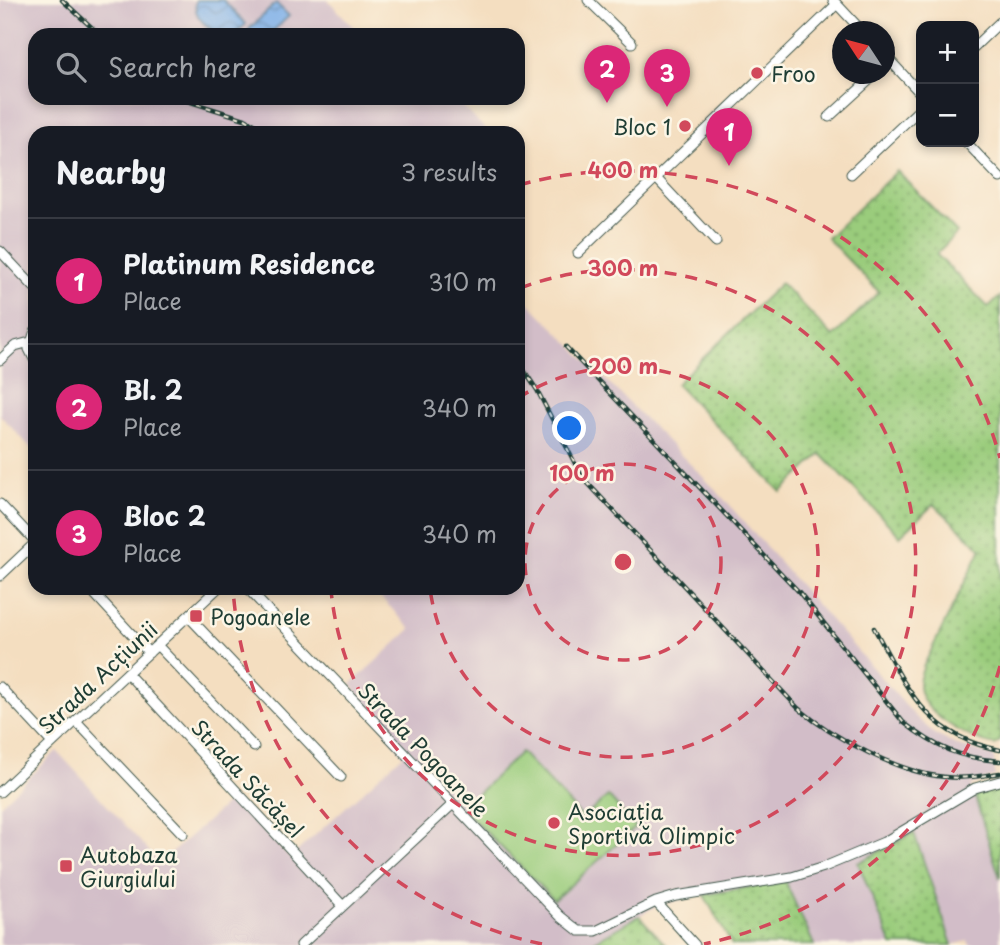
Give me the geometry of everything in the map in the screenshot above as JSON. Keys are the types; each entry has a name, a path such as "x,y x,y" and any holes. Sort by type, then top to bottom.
{"street":[{"path":"588,0 632,43"},
{"path":"578,253 838,2 854,21"},
{"path":"979,42 1000,22"},
{"path":"895,69 916,89"},
{"path":"829,117 865,84"},
{"path":"852,174 916,113"},
{"path":"971,147 998,176"},
{"path":"656,178 716,242"},
{"path":"0,251 28,281"},
{"path":"0,360 15,346 28,343"},
{"path":"0,504 28,534"},
{"path":"0,576 28,549"},
{"path":"95,595 149,653"},
{"name":"Strada Acțiunii","path":"0,792 210,595"},
{"name":"Strada Pogoanele","path":"254,595 569,925 579,931 596,931 656,902"},
{"path":"188,616 341,777"},
{"path":"157,645 254,747"},
{"name":"Strada Săcășel","path":"127,673 343,906"},
{"path":"0,687 52,743"},
{"path":"76,721 183,834"},
{"path":"695,945 656,902 693,892 792,877 824,867 884,842 968,791 1000,781"},
{"path":"301,945 453,804"}],"shaded area":[{"path":"0,0 328,0 354,28 28,28 28,105 462,105 482,126 28,126 28,445 0,415"},
{"path":"525,299 715,489 915,716 936,735 958,746 994,756 995,776 971,785 1000,878 1000,945 970,945 968,941 952,945 913,833 859,863 892,945 814,945 784,881 698,895 665,904 651,909 588,945 0,945 0,805 57,751 160,863 233,798 290,858 403,755 351,684 411,629 379,595 525,595"}],"green space":[{"path":"897,171 957,233 936,254 988,307 1000,297 1000,741 995,745 951,726 931,710 924,701 919,685 924,665 981,549 934,504 900,536 821,454 781,492 676,384 781,283 833,337 879,292 827,238"},
{"name":"Asociația Sportivă Olimpic","path":"521,752 583,818 608,796 636,827 554,900 466,812 466,805"},
{"path":"1000,787 1000,878 974,794"},
{"path":"914,833 952,945 892,945 858,863"},
{"path":"785,881 814,945 732,945 704,895"},
{"path":"639,916 666,945 588,945"}],"water":[{"path":"196,0 223,0 246,24 242,28 209,28 198,15"},
{"path":"276,3 289,16 276,28 250,28"}],"railway":[{"path":"62,0 92,28"},
{"path":"200,105 245,119 258,126"},
{"path":"566,347 799,592 903,722 926,739 948,750 1000,761"},
{"path":"525,372 582,477 798,708 848,742 908,769 952,778 1000,773"},
{"path":"874,628 909,689 936,721 974,743 1000,750"}],"place":[{"name":"Froo","path":"757,73"},
{"name":"Bl. 2","path":"607,103"},
{"name":"Bloc 2","path":"667,107"},
{"name":"Bloc 1","path":"685,126"},
{"name":"Platinum Residence","path":"729,166"},
{"name":"Pogoanele","path":"196,616"},
{"name":"Asociația Sportivă Olimpic","path":"554,823"},
{"name":"Autobaza Giurgiului","path":"66,866"}]}
